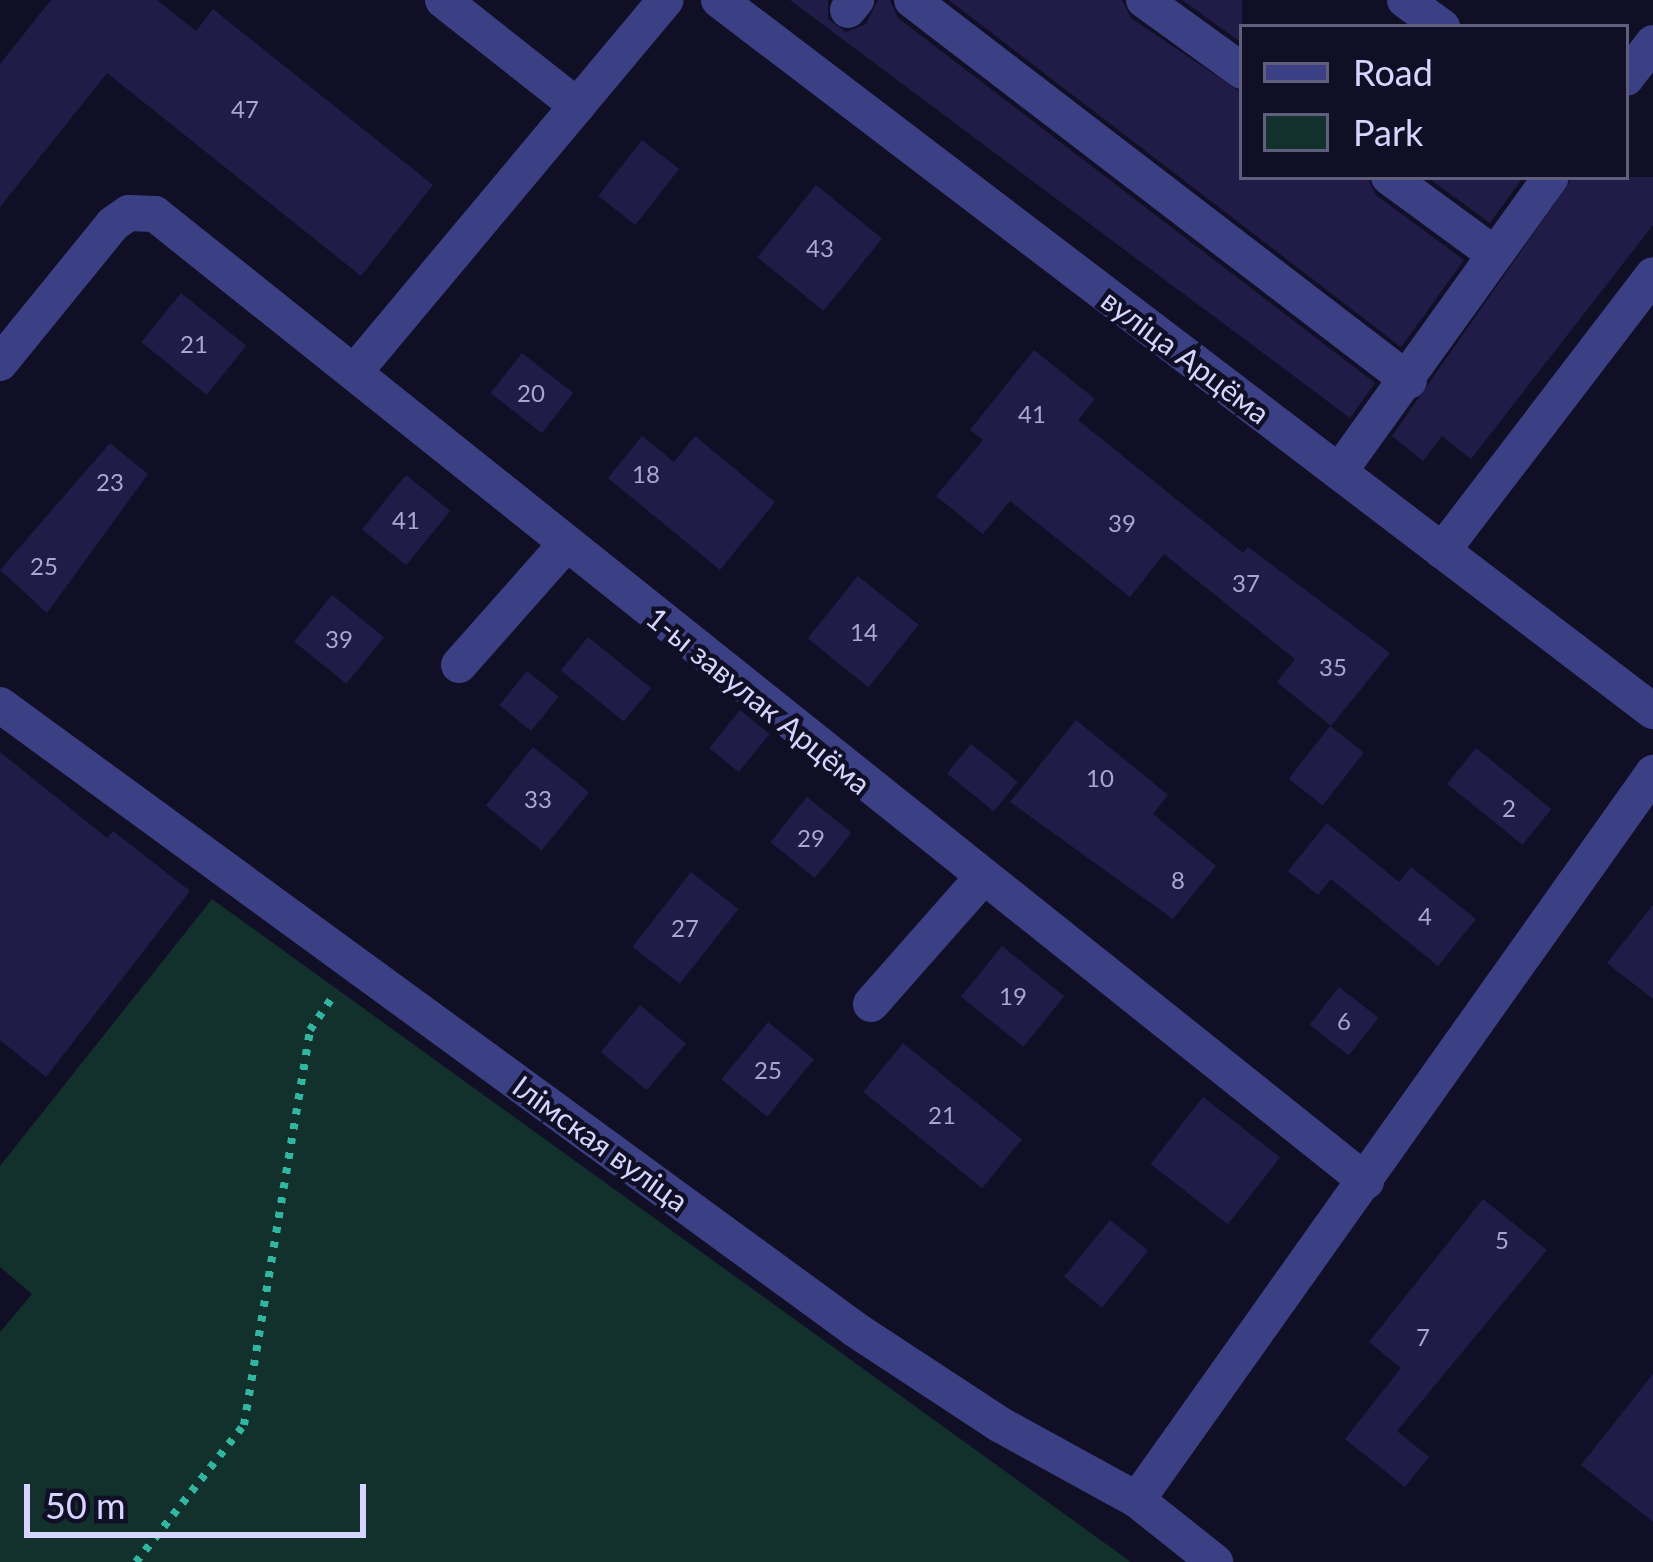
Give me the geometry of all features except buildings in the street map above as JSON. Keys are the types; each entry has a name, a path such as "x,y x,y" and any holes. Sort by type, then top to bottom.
{"street":[{"path":"442,0 577,106"},
{"path":"357,369 664,0"},
{"name":"вуліца Арцёма","path":"719,0 1653,711"},
{"path":"912,0 1409,381"},
{"path":"1144,0 1239,69"},
{"path":"1405,0 1438,24"},
{"path":"1629,74 1653,43"},
{"path":"1393,180 1493,253"},
{"path":"1339,472 1409,381 1548,180"},
{"name":"1-ы завулак Арцёма","path":"0,363 112,224 129,213 155,214 357,369 565,545 1366,1181"},
{"path":"1442,551 1653,275"},
{"path":"459,665 565,545"},
{"name":"Ілімская вуліца","path":"0,704 856,1330 1000,1424 1137,1500 1215,1562"},
{"path":"1137,1500 1653,773"},
{"path":"872,1004 982,878"}],"path":[{"path":"136,1562 244,1425 310,1030 355,964"}],"green space":[{"path":"212,899 1131,1562 0,1562 0,1332 32,1294 0,1267 0,1166"}]}
